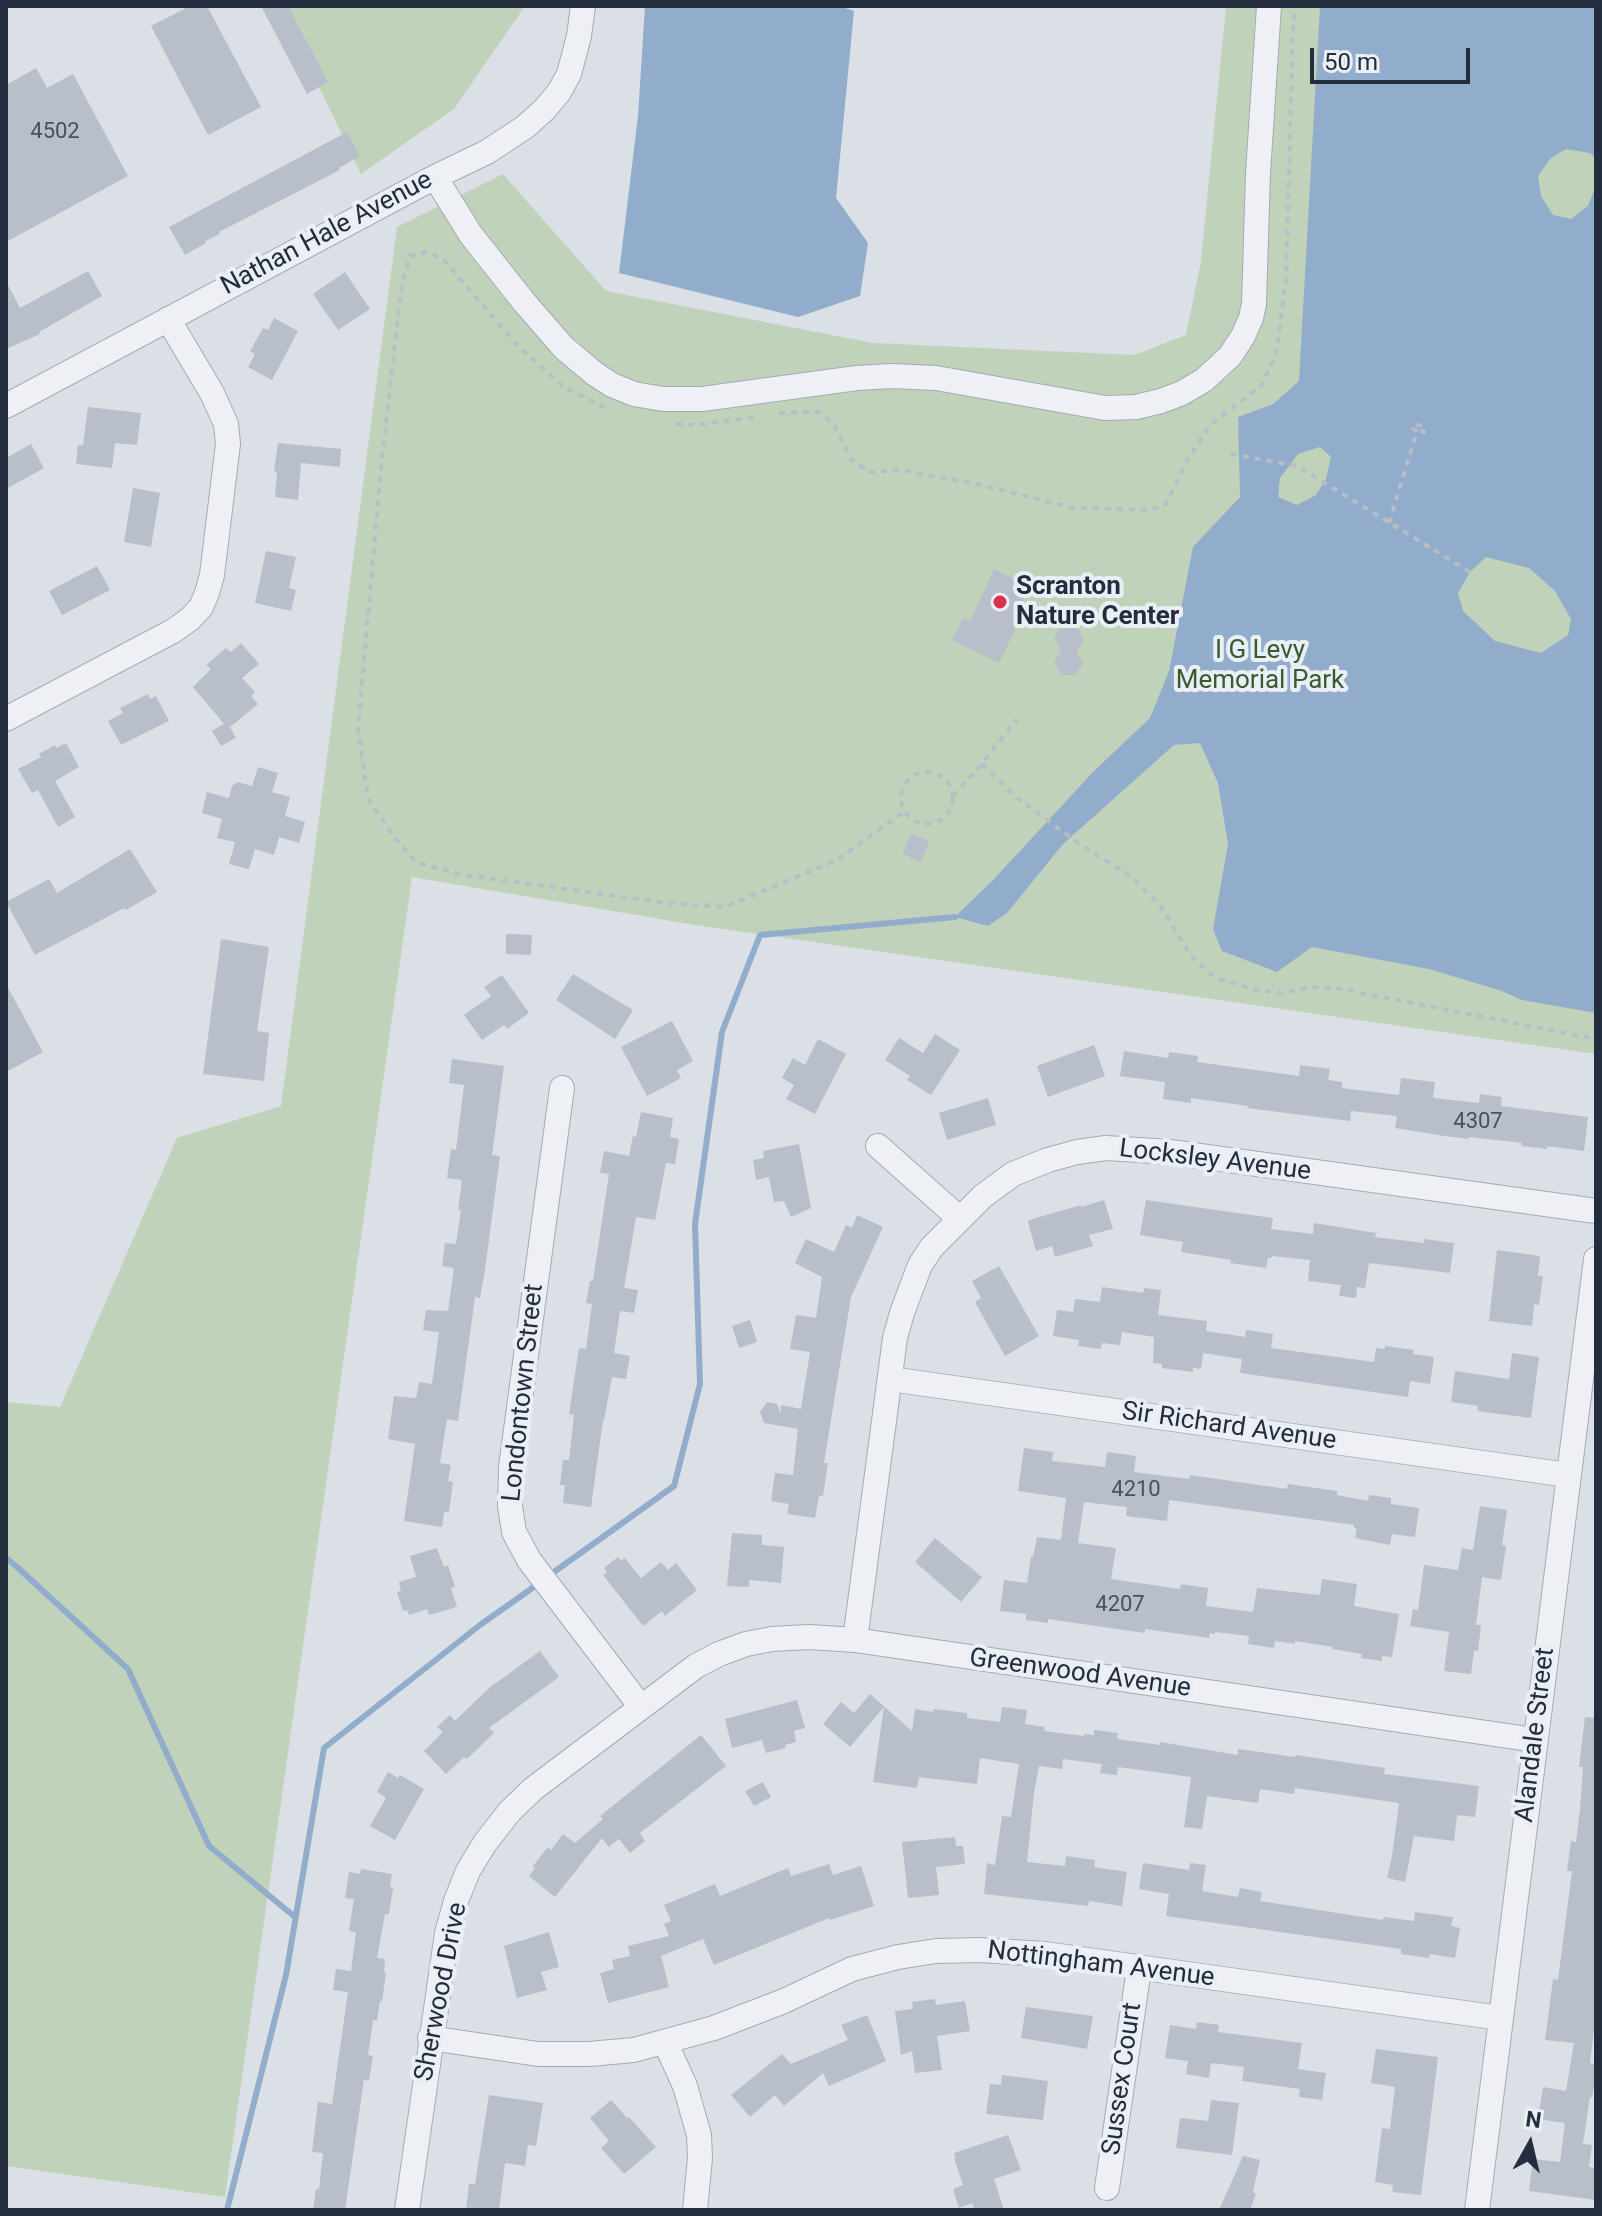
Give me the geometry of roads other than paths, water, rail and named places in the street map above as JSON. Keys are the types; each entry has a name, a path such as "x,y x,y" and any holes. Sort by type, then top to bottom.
{"street":[{"name":"Nathan Hale Avenue","path":"6,406 487,152 525,127 545,109 569,74 583,6"},
{"path":"435,177 471,235 564,348 595,374 634,394 663,399 702,399 891,376 936,378 1105,408 1136,407 1182,393 1204,380 1230,356 1251,318 1269,6"},
{"path":"6,719 173,631 195,613 207,593 212,575 228,444 226,424 212,393 168,319"},
{"name":"Londontown Street","path":"562,1088 511,1467 510,1506 514,1532 529,1560 641,1707"},
{"path":"878,1146 959,1218"},
{"name":"Locksley Avenue","path":"855,1640 895,1338 902,1313 920,1265 932,1247 983,1196 1013,1174 1077,1152 1106,1148 1171,1152 1596,1211"},
{"name":"Alandale Street","path":"1477,2210 1596,1259"},
{"name":"Sir Richard Avenue","path":"890,1379 1568,1475"},
{"name":"Greenwood Avenue","path":"641,1707 696,1666 719,1654 772,1639 809,1637 855,1640 1535,1740"},
{"name":"Sherwood Drive","path":"407,2210 447,1933 468,1871 510,1811 533,1789 641,1707"},
{"name":"Nottingham Avenue","path":"430,2038 538,2054 634,2050 714,2028 784,2001 852,1969 936,1951 980,1950 1045,1954 1500,2018"},
{"name":"Sussex Court","path":"1107,2188 1139,1969"},
{"path":"665,2042 685,2086 699,2135 695,2210"}],"water":[{"path":"645,6 839,6 854,11 836,198 868,243 860,296 798,317 619,273 638,116"},
{"path":"1320,6 1596,6 1596,158 1590,153 1566,149 1551,158 1538,176 1541,196 1553,215 1571,219 1588,206 1596,186 1596,1013 1522,1000 1429,969 1312,947 1277,972 1222,951 1213,929 1228,844 1218,783 1200,743 1174,745 1063,844 1007,913 988,926 955,917 1094,771 1150,718 1169,671 1193,547 1240,497 1238,417 1273,404 1299,381","holes":["1320,447 1331,457 1326,479 1316,495 1297,505 1278,497 1280,478 1298,454","1486,557 1529,568 1555,591 1571,619 1568,635 1541,653 1495,641 1463,611 1458,593 1470,572"]}],"waterway":[{"path":"547,1577 674,1486 700,1384 695,1224 722,1032 760,935 955,917"},
{"path":"6,1558 128,1669 209,1846 295,1917"},
{"path":"227,2210 286,1975 324,1748 480,1625 538,1584"}],"place":[{"name":"Scranton Nature Center","path":"1000,602"}],"park label":[{"name":"I G Levy Memorial Park","path":"1260,666"}]}
